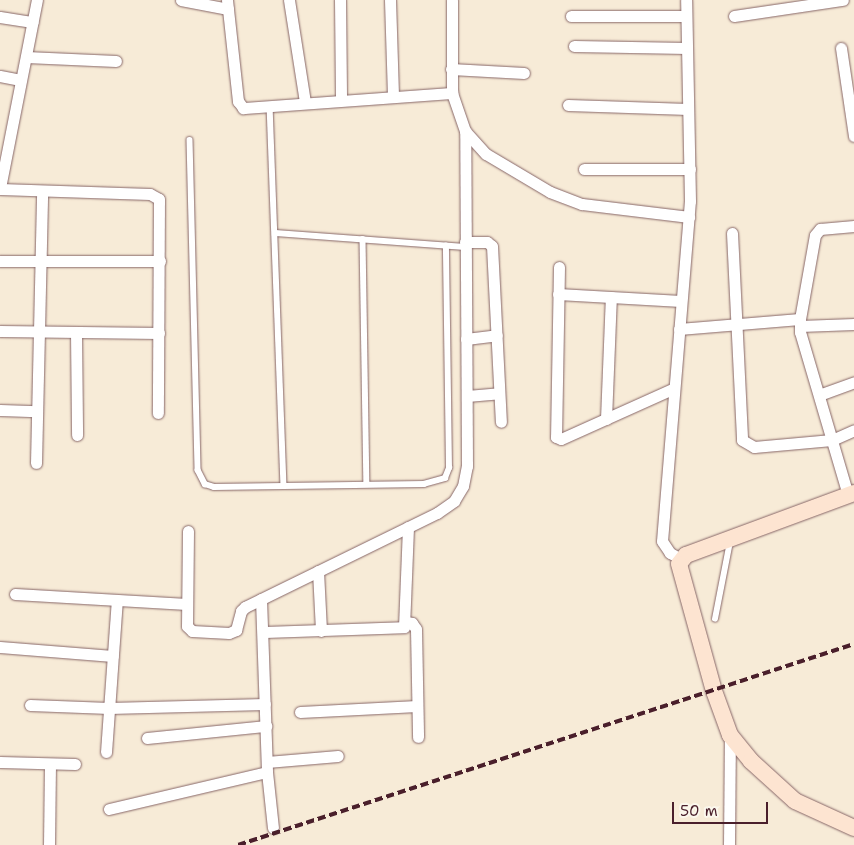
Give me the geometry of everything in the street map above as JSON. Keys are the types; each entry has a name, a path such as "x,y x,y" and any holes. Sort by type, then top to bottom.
{"main road":[{"path":"851,494 731,538 681,559 680,569 730,735 751,761 795,801 826,818 854,828"}],"street":[{"path":"37,0 3,157 0,188 155,195 161,204 158,414"},
{"path":"181,0 227,4 238,101 243,108 305,102 452,93"},
{"path":"289,0 305,102"},
{"path":"340,0 341,100"},
{"path":"390,0 393,96"},
{"path":"188,531 187,604 189,629 229,633 236,630 240,612 262,599 443,509 454,500 463,486 467,466 465,131 452,93 452,0"},
{"path":"681,559 670,554 662,541 672,389 689,217 690,169 686,0"},
{"path":"734,16 844,0"},
{"path":"571,16 686,16"},
{"path":"0,17 33,22"},
{"path":"574,46 687,48"},
{"path":"841,48 854,136"},
{"path":"26,57 116,61"},
{"path":"451,69 524,73"},
{"path":"0,76 21,80"},
{"path":"568,105 688,109"},
{"path":"465,131 486,154 567,199 600,208 689,217"},
{"path":"584,169 690,169"},
{"path":"36,463 42,191"},
{"path":"851,494 818,395 800,323 815,235 820,230 854,226"},
{"path":"732,233 735,326 744,442 754,447 832,440 854,430"},
{"path":"465,245 487,242 492,246 501,422"},
{"path":"0,261 160,261"},
{"path":"559,267 556,437 561,439 672,389"},
{"path":"558,294 681,302"},
{"path":"606,419 611,297"},
{"path":"679,329 800,323 854,324"},
{"path":"0,331 159,333"},
{"path":"76,332 77,435"},
{"path":"466,339 497,335"},
{"path":"818,395 854,382"},
{"path":"467,396 499,393"},
{"path":"0,410 37,411"},
{"path":"262,632 395,629 404,627 406,622 408,528"},
{"path":"318,571 321,631"},
{"path":"15,594 187,604"},
{"path":"262,599 267,767 273,828"},
{"path":"106,752 117,600"},
{"path":"406,622 412,623 416,629 418,737"},
{"path":"0,647 113,656"},
{"path":"30,706 109,708 265,704"},
{"path":"300,712 417,706"},
{"path":"147,738 266,726"},
{"path":"728,845 730,735"},
{"path":"109,809 267,767 338,756"},
{"path":"0,762 75,764"},
{"path":"49,845 50,764"}],"lane":[{"path":"270,105 284,486"},
{"path":"190,140 200,478 205,484 214,487 435,483 445,478 449,468 446,246"},
{"path":"275,233 446,246 465,245"},
{"path":"362,239 367,483"},
{"path":"715,619 731,538"}],"railway":[{"path":"238,845 854,644"}]}
